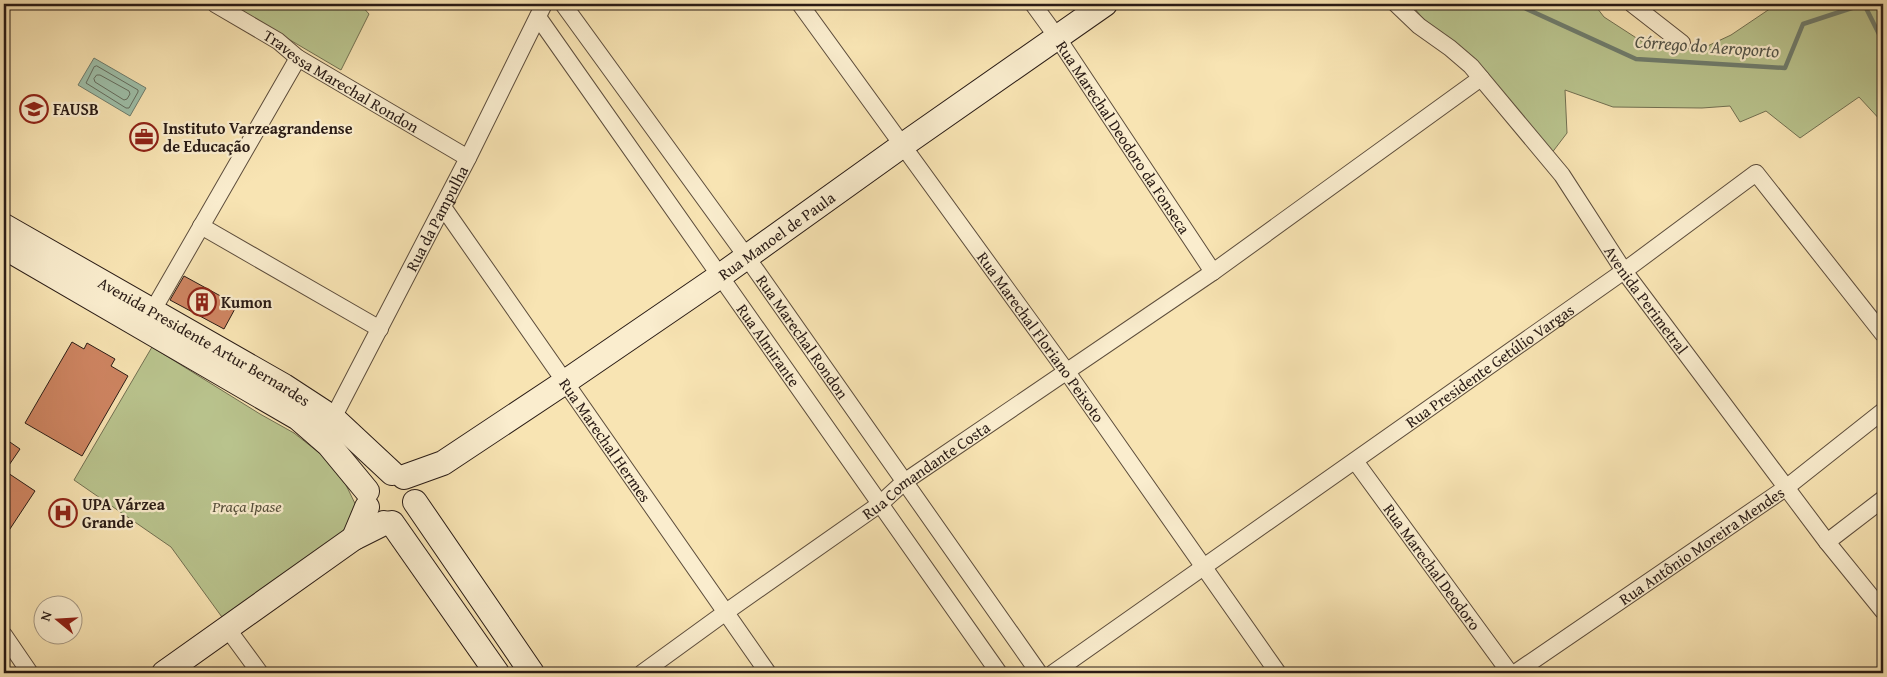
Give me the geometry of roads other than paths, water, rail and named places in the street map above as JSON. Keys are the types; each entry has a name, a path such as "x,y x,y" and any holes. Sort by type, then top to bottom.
{"main road":[{"name":"Rua Manoel de Paula","path":"406,487 565,382 720,276 1105,4"},
{"name":"Avenida Presidente Artur Bernardes","path":"4,226 284,386 334,418 406,487 532,673"},
{"name":"Avenida Presidente Artur Bernardes","path":"4,247 298,418 329,445 367,499"},
{"path":"164,673 354,538 407,516 412,510 406,487 376,478 370,484 354,538"},
{"path":"367,499 371,514 388,523 497,673"}],"street":[{"name":"Travessa Marechal Rondon","path":"215,4 278,41 298,58 468,158"},
{"name":"Rua Marechal Rondon","path":"563,4 746,256 1039,673"},
{"name":"Rua Marechal Floriano Peixoto","path":"800,4 1067,372 1278,673"},
{"name":"Rua Marechal Deodoro da Fonseca","path":"1033,4 1057,37 1213,272"},
{"name":"Avenida Perimetral","path":"1396,4 1419,26 1471,66 1562,175 1624,271 1827,542 1883,611"},
{"path":"1632,4 1682,43"},
{"name":"Rua da Pampulha","path":"334,418 468,158 541,10"},
{"name":"Rua Almirante","path":"541,10 720,276 999,673"},
{"path":"153,310 298,58"},
{"name":"Rua Comandante Costa","path":"642,673 880,504 904,482 1213,272 1481,78"},
{"name":"Rua Presidente Getúlio Vargas","path":"1053,673 1624,271 1756,173 1883,334"},
{"name":"Rua Marechal Hermes","path":"443,207 768,673"},
{"path":"201,226 380,329"},
{"name":"Rua Antônio Moreira Mendes","path":"1515,673 1787,487 1883,411"},
{"name":"Rua Marechal Deodoro","path":"1355,461 1510,673"},
{"path":"1827,542 1883,499"},
{"path":"227,628 260,673"},
{"path":"4,635 30,673"}],"water":[{"path":"94,58 146,88 130,116 78,85"}],"waterway":[{"name":"Córrego do Aeroporto","path":"1516,4 1636,59 1785,68 1803,24 1864,4 1883,42"}],"place":[{"name":"FAUSB","path":"34,109"},
{"name":"Instituto Varzeagrandense de Educação","path":"144,137"},
{"name":"Kumon","path":"202,302"},
{"name":"UPA Várzea Grande","path":"63,513"}],"park label":[{"name":"Praça Ipase","path":"247,506"}]}
